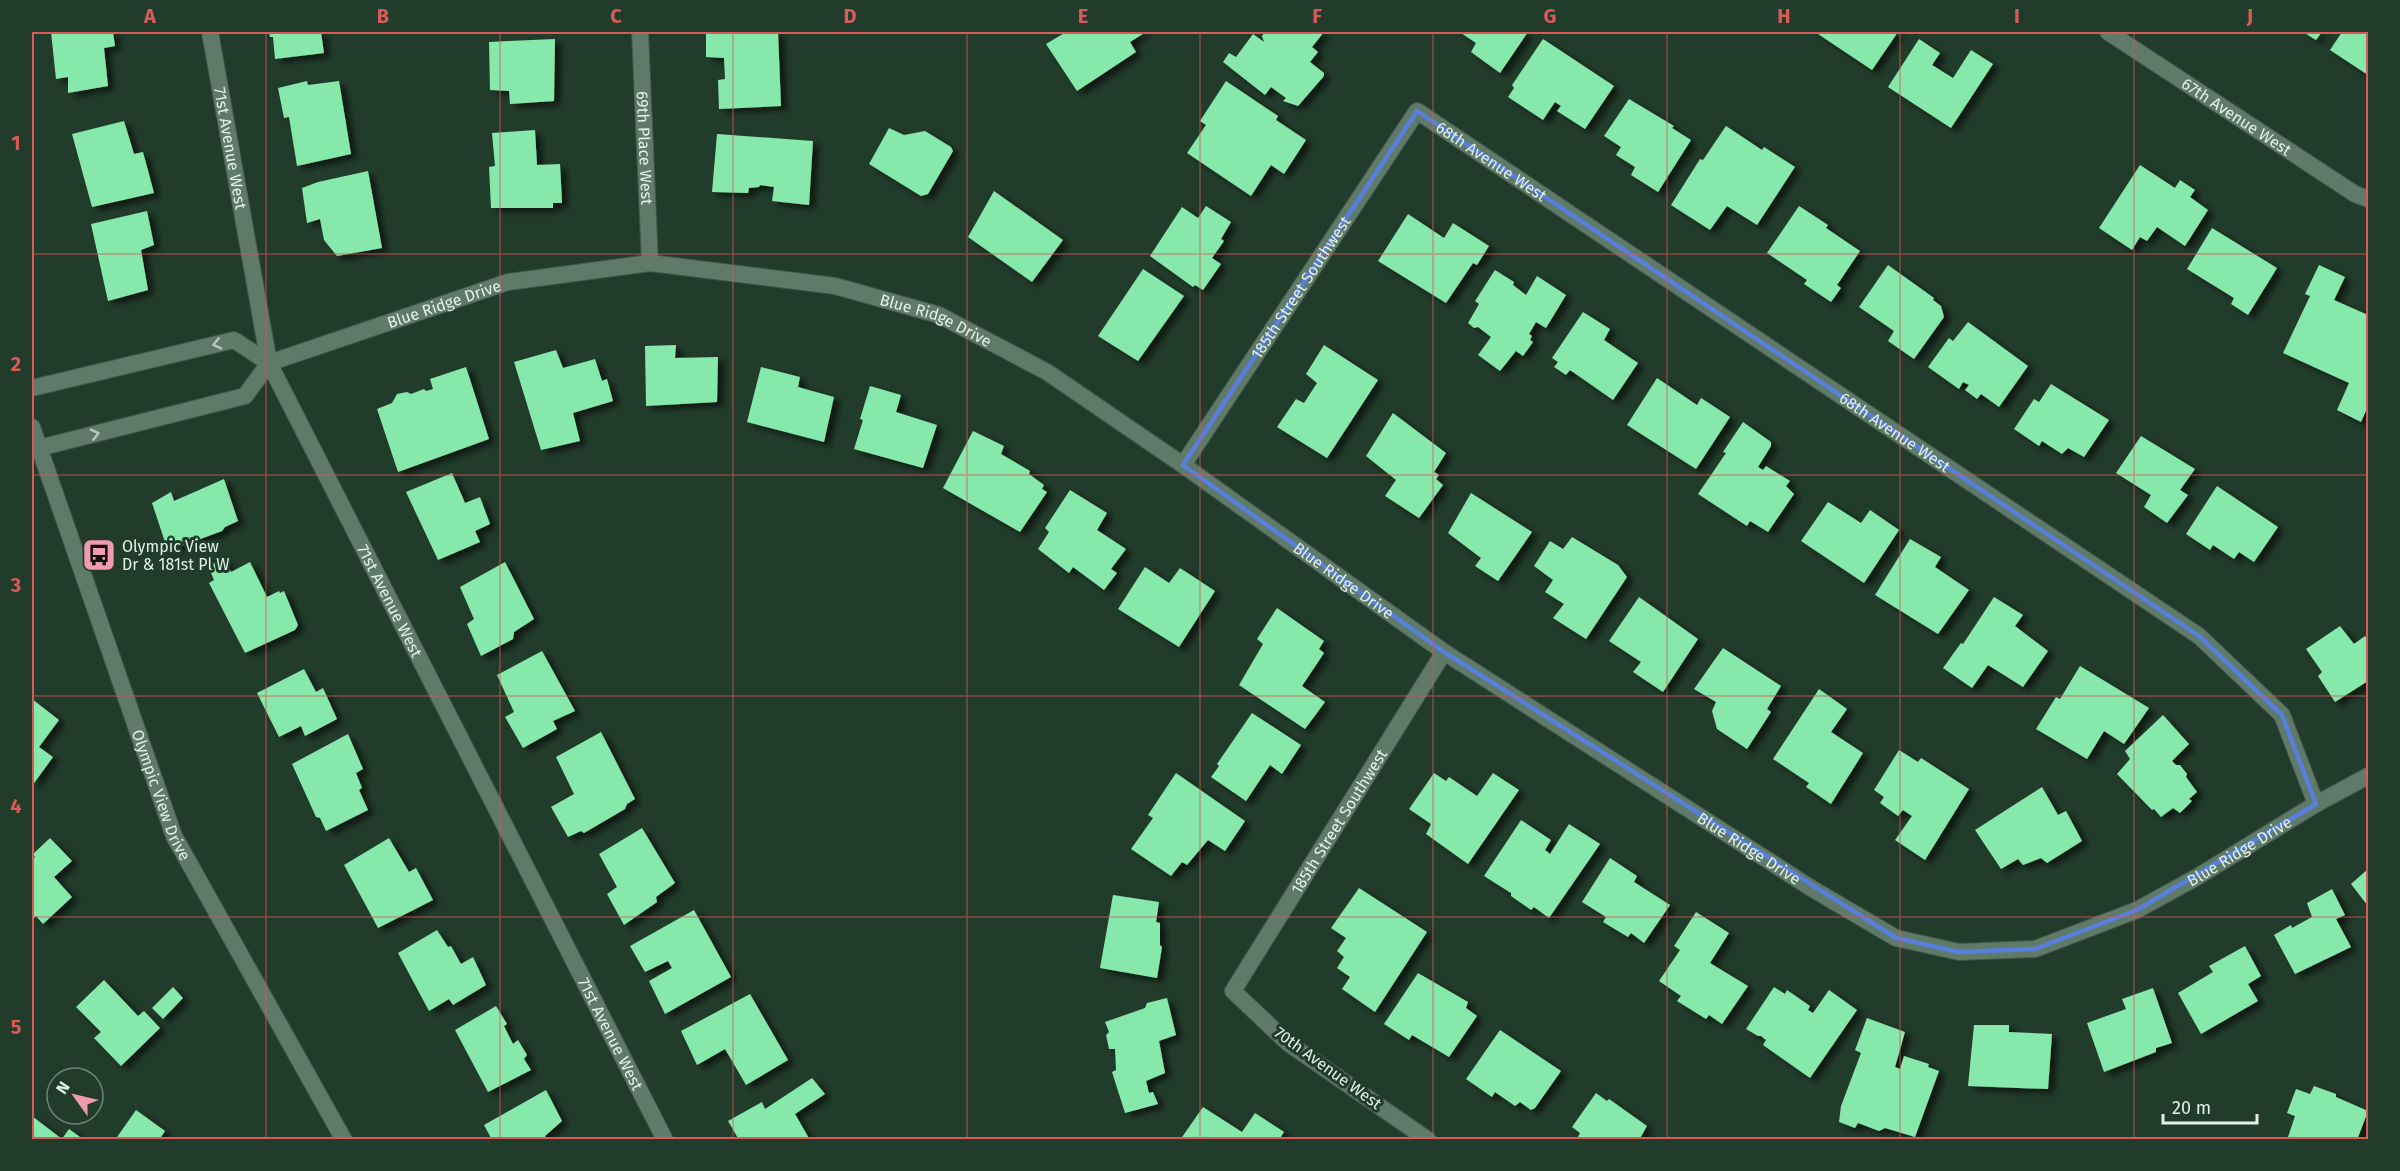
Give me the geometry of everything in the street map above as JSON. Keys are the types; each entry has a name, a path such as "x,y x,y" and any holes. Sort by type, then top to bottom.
{"street":[{"name":"71st Avenue West","path":"210,32 268,363 665,1140"},
{"name":"69th Place West","path":"640,32 650,263"},
{"name":"67th Avenue West","path":"2108,32 2355,194 2368,199"},
{"name":"185th Street Southwest","path":"1183,465 1417,111"},
{"name":"68th Avenue West","path":"1417,111 2199,636 2282,715 2316,804"},
{"name":"Blue Ridge Drive","path":"268,363 508,282 650,263 835,286 939,315 1047,372 1183,465 1444,652 1812,888 1896,938 1959,952 2035,949 2137,909 2197,877 2316,804 2368,776"},
{"path":"32,388 234,340 268,363 245,396 39,448"},
{"name":"Olympic View Drive","path":"32,427 174,836 344,1140"},
{"name":"185th Street Southwest","path":"1233,991 1444,652"},
{"name":"70th Avenue West","path":"1233,991 1288,1043 1428,1140"}],"highlighted area":[{"path":"1417,111 2199,636 2282,715 2316,804 2137,910 2035,949 1959,952 1896,938 1444,652 1183,465"}],"building":[{"path":"51,32 113,32 115,46 104,48 108,86 68,93 68,77 56,79"},
{"path":"269,32 321,32 324,53 275,59 273,37 270,37"},
{"path":"706,32 778,32 781,106 719,109 718,80 725,79 724,58 706,57"},
{"path":"1066,32 1146,32 1130,42 1136,52 1077,91 1046,44"},
{"path":"1265,32 1324,32 1312,47 1318,52 1310,62 1324,73 1324,76 1298,106 1283,101 1286,98 1271,87 1265,95 1223,62 1229,53 1236,57 1253,34 1264,42 1262,36"},
{"path":"1462,32 1528,32 1500,73 1471,52 1476,43"},
{"path":"1815,32 1898,32 1872,70"},
{"path":"2303,32 2322,32 2316,40"},
{"path":"2342,32 2368,32 2368,75 2330,50"},
{"path":"555,39 554,101 510,104 509,91 490,90 489,42"},
{"path":"1543,39 1614,86 1585,129 1557,111 1561,106 1555,102 1543,120 1508,97 1514,88 1512,85"},
{"path":"1919,39 1940,53 1932,65 1953,78 1971,50 1993,64 1951,128 1888,87"},
{"path":"307,81 308,85 339,81 351,154 297,166 289,117 284,118 278,88"},
{"path":"1226,81 1278,116 1276,120 1306,140 1284,174 1271,165 1251,196 1187,153 1206,125 1200,121"},
{"path":"1629,99 1674,126 1672,128 1691,140 1658,192 1631,175 1635,167 1616,155 1621,147 1604,136"},
{"path":"124,121 134,154 143,152 154,193 92,207 72,134"},
{"path":"1726,126 1762,150 1764,147 1795,167 1757,225 1727,206 1710,230 1671,205 1700,159 1703,160"},
{"path":"889,128 904,135 925,131 951,147 953,151 928,194 921,196 869,164"},
{"path":"535,130 537,165 560,164 562,203 553,203 553,208 491,208 489,167 495,166 492,133"},
{"path":"717,134 813,141 809,205 772,201 774,187 760,185 749,188 748,193 712,192"},
{"path":"2140,165 2175,188 2180,180 2195,190 2190,197 2208,210 2185,246 2157,227 2147,241 2140,237 2132,250 2099,228"},
{"path":"368,171 382,248 337,256 324,240 320,219 307,223 302,188 318,182"},
{"path":"994,191 1063,240 1032,282 968,237"},
{"path":"1206,206 1231,222 1221,239 1224,241 1212,258 1221,264 1203,290 1195,285 1193,287 1150,256 1182,207 1198,218"},
{"path":"1799,206 1828,225 1826,228 1860,251 1837,285 1841,288 1831,302 1804,284 1807,280 1767,253"},
{"path":"147,211 154,245 141,250 148,290 108,301 91,224"},
{"path":"1408,214 1444,238 1453,223 1489,246 1477,265 1473,263 1446,303 1378,261"},
{"path":"2212,228 2277,268 2248,315 2231,304 2234,298 2187,269"},
{"path":"1888,265 1934,298 1933,300 1941,306 1944,317 1914,359 1888,341 1894,331 1859,307"},
{"path":"2319,265 2345,277 2334,300 2368,315 2368,406 2361,422 2337,410 2349,383 2283,353 2310,296 2305,294"},
{"path":"1143,269 1184,296 1138,361 1098,336"},
{"path":"1495,270 1514,282 1513,285 1526,295 1537,276 1566,295 1546,328 1536,322 1529,334 1533,342 1523,356 1516,351 1500,371 1478,355 1491,337 1468,323 1479,304 1475,301"},
{"path":"1583,312 1610,329 1604,340 1638,363 1613,400 1570,370 1566,375 1554,367 1558,362 1552,358"},
{"path":"1968,322 2028,366 1999,407 1981,394 1977,399 1965,390 1969,385 1963,382 1959,389 1928,367 1949,338 1953,341"},
{"path":"676,345 675,358 718,357 717,402 646,406 645,346"},
{"path":"1324,345 1378,380 1327,458 1277,427 1296,399 1304,403 1317,383 1306,374"},
{"path":"556,350 563,368 595,359 602,381 607,379 613,401 573,413 580,441 541,450 514,362"},
{"path":"466,367 489,439 398,472 377,409 392,403 397,394 407,392 411,394 424,389 426,391 433,389 430,379"},
{"path":"761,367 800,377 798,387 834,397 824,442 747,422"},
{"path":"1657,378 1697,405 1701,398 1730,417 1696,469 1627,425"},
{"path":"2051,384 2109,420 2084,457 2068,448 2062,454 2042,441 2039,446 2014,429 2034,399 2039,402"},
{"path":"870,386 901,395 896,412 937,425 923,468 854,449"},
{"path":"1393,413 1446,453 1434,472 1439,475 1436,479 1443,485 1419,518 1385,496 1396,480 1366,456"},
{"path":"1743,422 1771,442 1771,446 1758,467 1763,470 1766,466 1790,481 1786,486 1794,494 1768,532 1750,521 1747,526 1698,494 1726,453 1723,452"},
{"path":"973,431 1004,446 1001,454 1030,471 1029,474 1044,485 1042,489 1047,492 1020,532 943,488"},
{"path":"2141,436 2195,469 2180,490 2188,495 2167,523 2144,507 2151,495 2116,473"},
{"path":"452,473 465,503 480,497 490,524 475,531 480,542 438,560 406,492"},
{"path":"224,479 238,521 225,527 222,531 168,551 152,503 171,492 174,501"},
{"path":"2217,486 2278,527 2254,562 2239,552 2234,559 2213,545 2210,550 2186,534"},
{"path":"1070,490 1107,513 1097,530 1126,549 1111,569 1117,573 1104,590 1073,567 1069,573 1038,549 1049,532 1045,528"},
{"path":"1471,493 1532,532 1498,581 1475,566 1481,558 1448,533"},
{"path":"1828,502 1861,523 1870,510 1899,530 1864,583 1801,541"},
{"path":"1572,537 1618,565 1627,577 1586,639 1553,618 1564,604 1545,592 1553,580 1534,566 1550,541 1563,549"},
{"path":"1910,539 1941,557 1935,567 1969,590 1938,634 1875,595"},
{"path":"224,558 231,572 250,562 267,597 284,591 298,625 295,630 245,653 209,583 214,580 208,566"},
{"path":"505,562 534,619 514,632 513,639 481,656 467,624 474,619 460,587"},
{"path":"1145,567 1169,583 1180,568 1215,591 1179,647 1118,609"},
{"path":"1639,597 1698,639 1663,692 1633,672 1641,662 1609,641"},
{"path":"1994,597 2023,615 2015,626 2048,651 2023,687 1988,665 1972,688 1943,668 1961,643 1963,644"},
{"path":"1277,608 1324,641 1319,649 1324,653 1302,686 1325,702 1305,729 1239,685 1263,644 1257,639"},
{"path":"2340,626 2354,644 2365,636 2368,641 2368,681 2335,702 2318,676 2322,672 2306,649"},
{"path":"1723,648 1781,686 1767,709 1771,712 1747,749 1717,729 1712,711 1716,702 1694,689"},
{"path":"542,651 575,711 553,721 557,729 523,748 505,717 514,712 497,675"},
{"path":"2080,666 2149,708 2124,744 2104,731 2087,759 2036,729 2056,697 2060,699"},
{"path":"304,669 316,692 323,688 337,719 305,736 301,726 279,737 257,693"},
{"path":"1819,689 1847,709 1831,732 1863,753 1831,804 1806,787 1809,783 1773,759"},
{"path":"32,699 59,720 39,747 53,757 32,786"},
{"path":"1252,713 1301,745 1282,774 1270,765 1246,801 1211,777 1219,766 1217,764"},
{"path":"2163,715 2189,744 2172,761 2180,765 2197,792 2189,799 2192,801 2180,813 2173,808 2161,817 2117,774 2130,759 2125,751"},
{"path":"601,732 635,799 627,804 625,809 584,833 581,831 568,837 551,807 574,794 556,757"},
{"path":"348,734 363,769 356,773 362,788 359,790 368,810 326,831 320,818 316,817 292,764"},
{"path":"1899,750 1918,762 1921,758 1969,789 1925,860 1895,840 1912,816 1903,810 1898,816 1880,803 1884,797 1874,790"},
{"path":"1176,773 1245,821 1225,851 1208,840 1187,865 1182,862 1171,876 1131,849 1153,818 1148,815"},
{"path":"1434,773 1446,781 1449,777 1477,796 1493,773 1519,790 1468,864 1426,834 1431,824 1409,809"},
{"path":"2042,787 2058,815 2066,811 2082,841 2047,863 2041,858 2023,865 2018,859 2001,869 1975,830"},
{"path":"1521,820 1551,840 1545,850 1550,854 1569,824 1600,844 1549,918 1534,907 1531,910 1511,896 1511,893 1484,876"},
{"path":"642,828 675,883 656,897 657,902 624,925 607,894 617,887 599,854"},
{"path":"50,838 72,861 54,877 72,897 43,924 36,916 33,919 32,917 32,860 35,857 33,854"},
{"path":"389,838 409,872 416,868 433,900 378,928 344,865"},
{"path":"1610,858 1637,876 1634,882 1670,905 1644,943 1631,933 1628,937 1603,922 1606,917 1582,902"},
{"path":"2368,869 2368,906 2351,884"},
{"path":"1359,888 1427,932 1375,1012 1342,989 1350,977 1337,968 1344,957 1337,951 1346,938 1331,928"},
{"path":"2332,889 2345,915 2336,919 2351,947 2295,974 2274,935 2312,917 2307,903"},
{"path":"1113,895 1159,902 1156,922 1160,923 1160,945 1162,947 1157,978 1100,968"},
{"path":"694,910 731,977 665,1014 649,981 672,968 668,961 645,972 630,946"},
{"path":"1696,912 1729,933 1710,963 1748,986 1722,1024 1709,1015 1706,1019 1677,1001 1681,996 1659,981 1680,950 1674,946"},
{"path":"437,930 448,947 451,946 461,964 473,957 486,985 453,1005 449,999 429,1011 398,953"},
{"path":"2245,946 2261,976 2248,984 2258,1001 2201,1034 2178,993 2213,972 2209,966"},
{"path":"1418,973 1468,1002 1466,1008 1477,1016 1449,1057 1412,1035 1409,1040 1384,1024"},
{"path":"104,980 138,1016 144,1011 160,1028 121,1066 94,1038 101,1032 76,1007"},
{"path":"173,987 183,998 163,1019 152,1008"},
{"path":"1774,987 1785,994 1787,990 1810,1006 1808,1010 1813,1013 1829,990 1857,1010 1810,1078 1763,1045 1766,1040 1761,1036 1746,1029"},
{"path":"2153,988 2172,1043 2156,1048 2156,1052 2104,1072 2087,1023 2126,1009 2122,999"},
{"path":"750,994 788,1060 746,1085 725,1049 697,1065 681,1031"},
{"path":"1167,998 1176,1035 1159,1041 1165,1073 1146,1081 1149,1093 1153,1092 1158,1104 1125,1113 1112,1072 1116,1070 1115,1049 1109,1049 1106,1035 1109,1032 1105,1022 1145,1008 1147,1003"},
{"path":"496,1006 507,1024 504,1026 513,1044 518,1040 527,1055 524,1059 531,1070 488,1092 455,1030"},
{"path":"1867,1018 1905,1032 1895,1067 1900,1069 1904,1056 1929,1064 1928,1067 1939,1071 1915,1137 1885,1128 1879,1131 1858,1123 1855,1128 1839,1122 1841,1106 1861,1053 1855,1050"},
{"path":"1974,1025 2009,1025 2009,1032 2052,1034 2048,1089 1968,1086"},
{"path":"1500,1030 1561,1071 1535,1108 1531,1110 1520,1102 1515,1106 1495,1092 1492,1097 1466,1079"},
{"path":"812,1078 825,1094 795,1114 810,1140 739,1140 728,1121 762,1102 765,1109"},
{"path":"2314,1086 2336,1094 2336,1097 2368,1111 2357,1140 2287,1140 2295,1116 2287,1113 2296,1089 2310,1094"},
{"path":"546,1090 562,1121 545,1136 547,1140 491,1138 484,1125"},
{"path":"1596,1093 1607,1101 1609,1099 1647,1126 1639,1140 1581,1140 1578,1137 1580,1133 1572,1127"},
{"path":"1203,1107 1242,1132 1255,1113 1284,1132 1279,1140 1180,1140"},
{"path":"136,1110 165,1131 159,1140 115,1140"},
{"path":"32,1116 62,1139 69,1129 80,1137 79,1140 32,1140"}],"place":[{"name":"Olympic View Dr & 181st Pl W","path":"99,555"}]}
